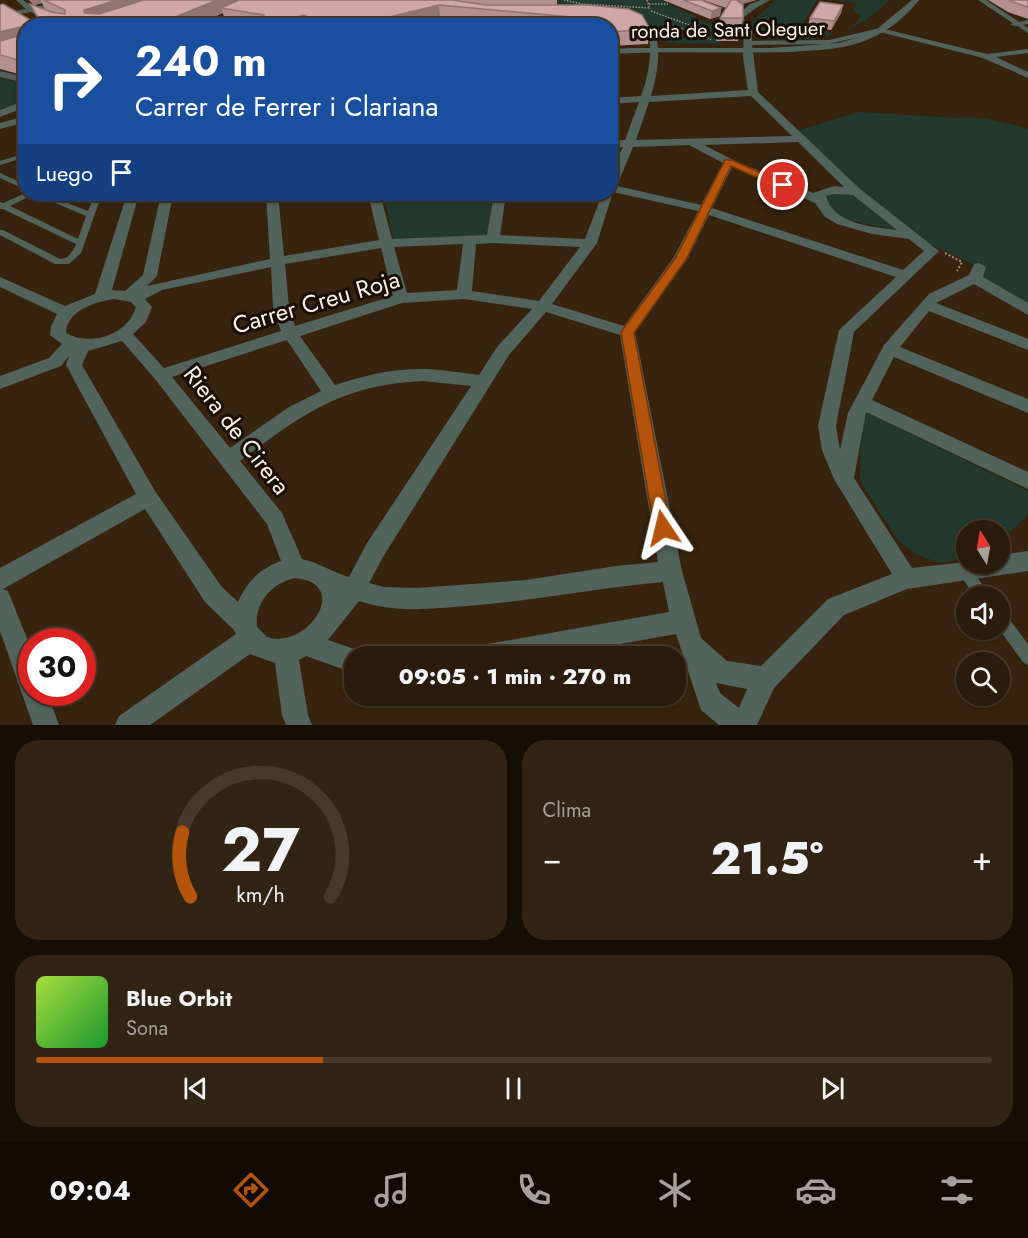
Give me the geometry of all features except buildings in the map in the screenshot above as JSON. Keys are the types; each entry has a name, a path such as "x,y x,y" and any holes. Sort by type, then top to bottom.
{"street":[{"path":"19,0 32,10 49,18"},
{"path":"0,16 82,0"},
{"path":"223,18 263,0"},
{"path":"767,0 735,17 748,30 747,47 753,93 856,192 932,251 847,330 827,426 831,450 844,479 907,579"},
{"name":"ronda de Sant Oleguer","path":"618,51 654,48 828,47 861,40 880,30 916,0"},
{"path":"981,0 1014,24 1028,31"},
{"path":"233,2 252,5"},
{"path":"742,2 753,6"},
{"path":"3,7 20,18"},
{"path":"618,170 646,99 654,48 650,30 644,25 623,18"},
{"path":"1014,24 1028,22"},
{"path":"880,30 986,56 1028,75"},
{"path":"986,56 1028,51"},
{"path":"0,74 18,78"},
{"path":"618,101 753,93"},
{"path":"1,115 18,107"},
{"path":"1,115 18,114"},
{"path":"0,126 18,121"},
{"path":"618,144 800,139"},
{"path":"690,142 729,162 819,200"},
{"path":"729,162 681,258 627,332 670,571 683,621 710,701 739,725"},
{"path":"618,190 704,209 904,275"},
{"path":"856,192 834,190 819,194 819,200 825,211 838,221 866,229 913,236"},
{"path":"101,296 132,201"},
{"path":"134,296 150,276 166,201"},
{"path":"273,201 281,307 290,333 331,392"},
{"path":"376,201 401,298"},
{"path":"493,239 499,201"},
{"path":"77,345 74,365 148,497 213,594 261,648 275,652 295,648 319,634 355,588 375,550 503,351 543,306 590,243 606,201"},
{"path":"464,294 470,239"},
{"path":"77,345 58,335 57,328 67,313 82,303 101,296 114,294 134,296 158,287 278,261 387,243 493,239 590,243"},
{"path":"844,479 857,413 890,349 926,304 934,297 972,276 1028,310"},
{"path":"0,281 67,313"},
{"name":"Carrer Creu Roja","path":"161,375 401,298 464,294 543,306 627,332"},
{"path":"0,383 55,362 77,345 103,342 124,334 143,318 146,309 143,302 134,296"},
{"path":"926,304 1028,345"},
{"name":"Riera de Cirera","path":"124,334 161,375 275,519 295,568"},
{"path":"890,349 1028,406"},
{"path":"228,460 303,405 331,392 377,378 424,375 483,381"},
{"path":"863,403 1028,481"},
{"path":"0,580 148,497"},
{"path":"1010,562 1025,558"},
{"path":"247,632 245,612 251,597 266,580 280,572 295,568 308,568 320,573 330,582 384,598 417,600 526,591 616,576 670,571"},
{"path":"744,725 765,679 836,607 907,579 956,573"},
{"path":"330,582 334,604 330,619"},
{"path":"0,599 18,647"},
{"path":"543,646 683,621"},
{"path":"128,725 247,632"},
{"path":"693,646 722,673 765,679"},
{"path":"295,648 344,659"},
{"path":"295,648 295,715 299,725"},
{"path":"39,706 46,725"}],"lane":[{"path":"0,163 18,158"},
{"path":"0,175 18,184"},
{"path":"1,205 18,199"},
{"path":"55,201 90,215"},
{"path":"0,232 57,261 66,262 74,257 81,243 95,201"},
{"path":"1,205 81,243"},
{"path":"967,574 976,586"},
{"path":"1010,632 1028,657"}],"path":[{"path":"564,0 589,5 650,10 692,26 710,38"},
{"path":"647,0 654,16"},
{"path":"649,4 668,4"},
{"path":"659,20 663,25 706,35"},
{"path":"692,26 693,21"},
{"path":"753,21 797,31"},
{"path":"932,251 942,252 962,262 954,276 972,276"}],"green space":[{"path":"477,0 681,0 667,3 698,18 695,19 712,24 713,30 718,30 718,38 722,44 666,43 665,39 704,38 687,31 660,31 644,20"},
{"path":"776,0 817,0 801,27 832,33 832,35 812,39 758,39 751,23"},
{"path":"835,0 890,0 866,20 840,33 854,25 860,18 860,14 853,12 857,3"},
{"path":"0,78 18,82 18,103 0,109"},
{"path":"859,112 983,118 1028,129 1028,310 975,278 979,267 913,236 793,132"},
{"path":"833,193 855,195 899,230 841,219 834,214 824,197"},
{"path":"385,201 492,201 487,237 393,239"},
{"path":"864,413 868,413 1028,491 1028,514 1010,532 1010,520 956,520 956,560 940,563 915,554 897,539 860,481 861,425"}],"route":[{"path":"663,528 627,332 681,258 729,162 783,185"}]}
